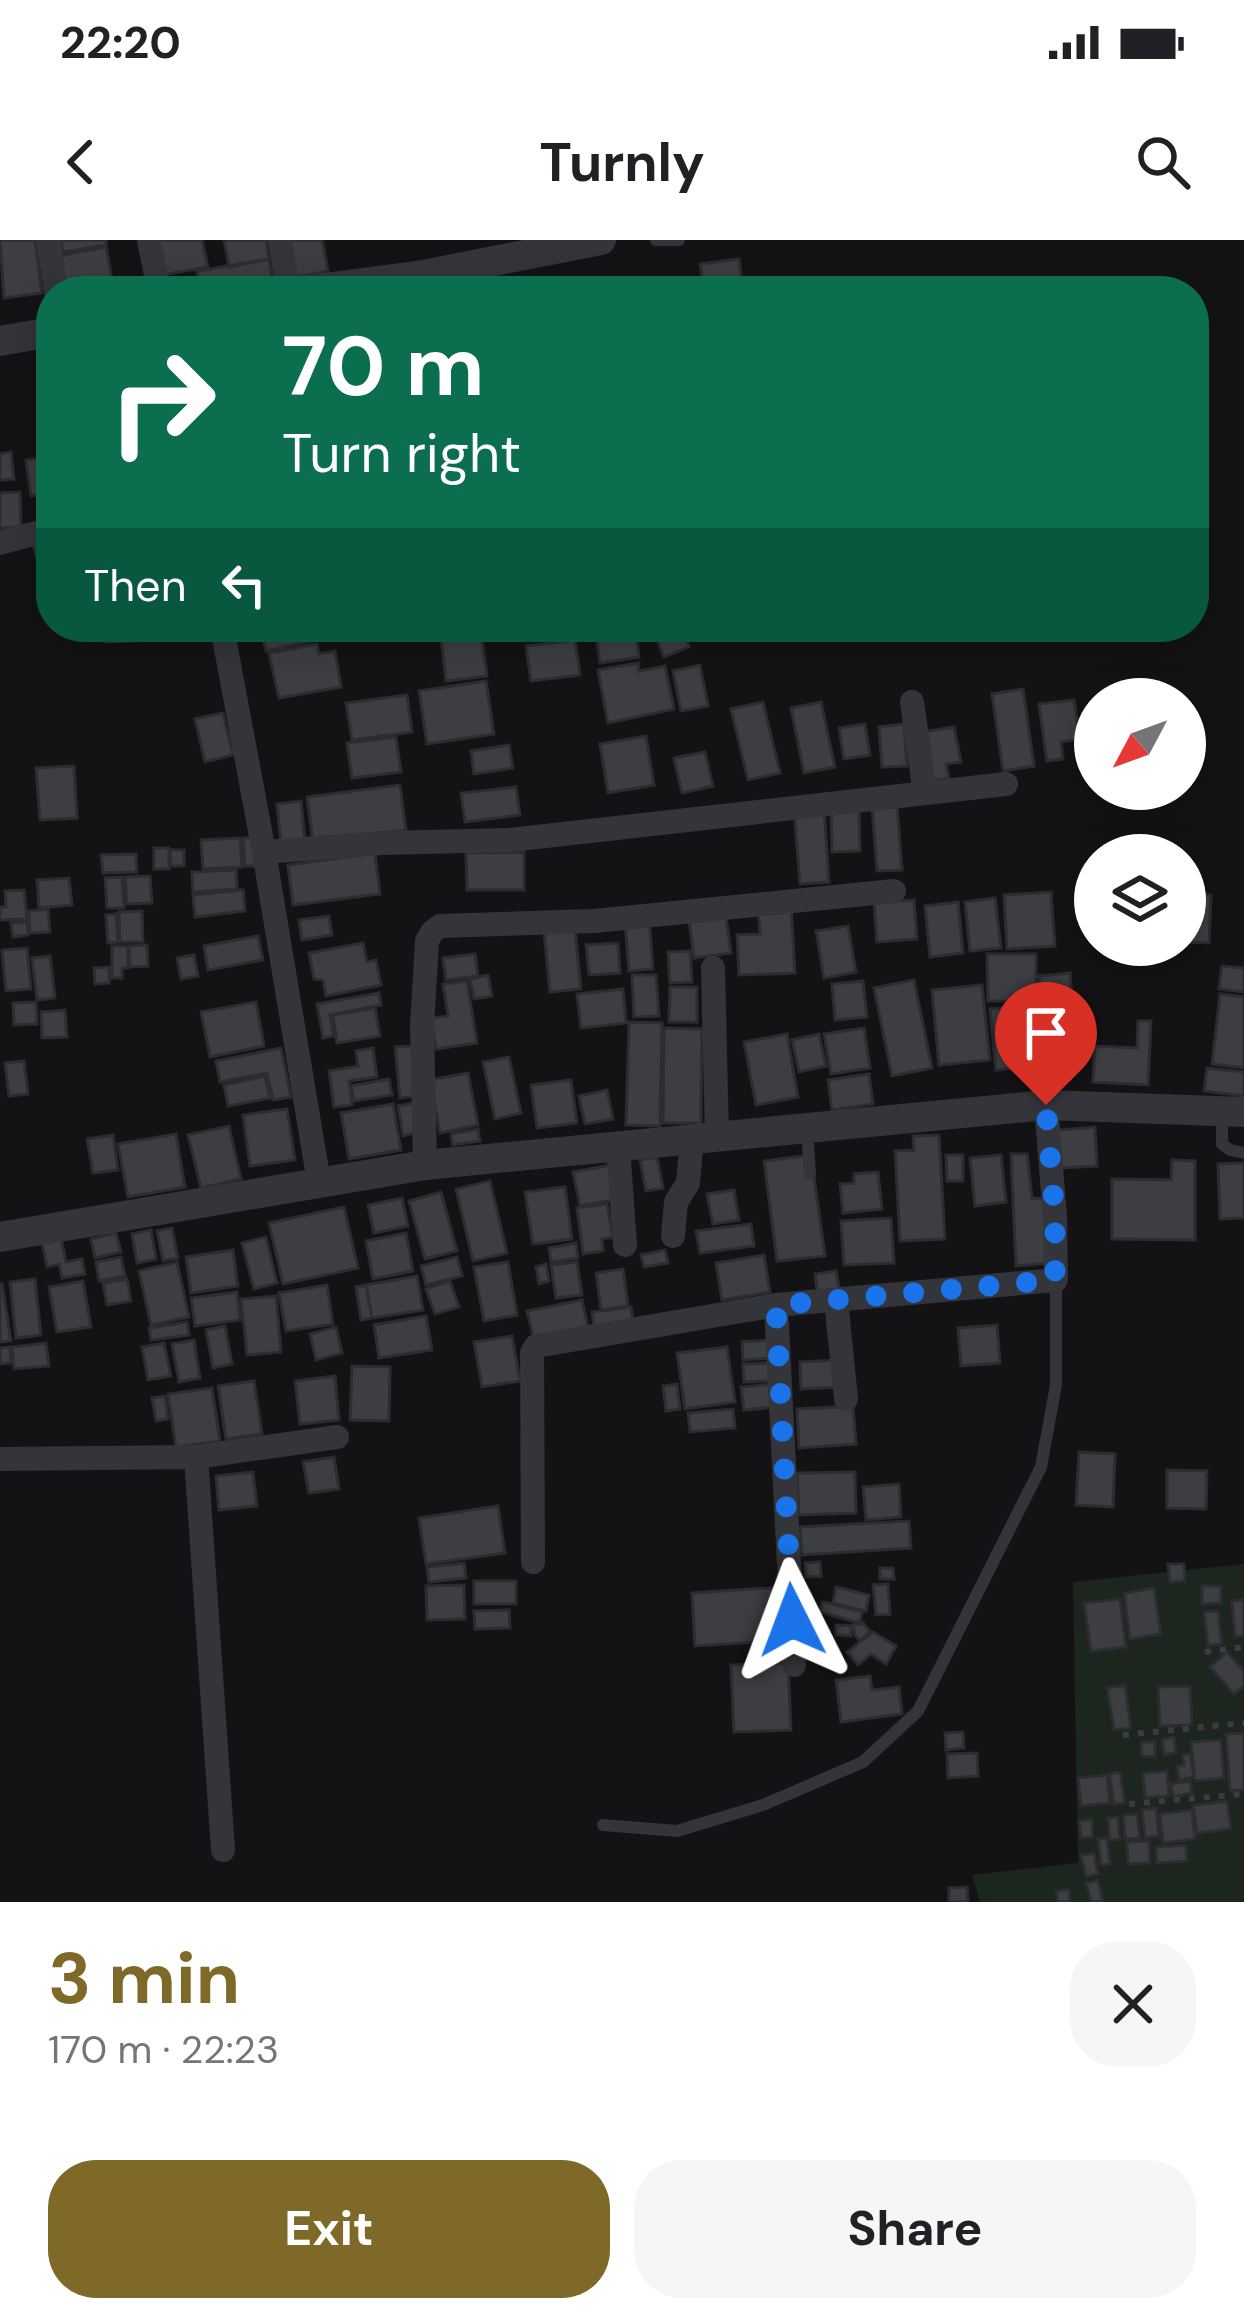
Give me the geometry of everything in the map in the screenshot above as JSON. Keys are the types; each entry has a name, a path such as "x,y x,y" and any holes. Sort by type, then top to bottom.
{"street":[{"path":"48,240 54,276"},
{"path":"149,240 156,276"},
{"path":"280,240 286,276"},
{"path":"409,276 601,240"},
{"path":"0,341 36,335"},
{"path":"0,543 36,533"},
{"path":"225,642 319,1182"},
{"path":"912,703 925,793"},
{"path":"264,852 510,840 1006,784"},
{"path":"425,1165 422,1027 428,941 440,926 593,922 894,891"},
{"path":"673,1236 676,1202 704,1137 713,968"},
{"path":"0,1237 425,1165 1046,1105 1233,1111"},
{"path":"533,1562 532,1353 536,1346 776,1305 1055,1280 1046,1105"},
{"path":"618,1146 625,1245"},
{"path":"836,1300 846,1399"},
{"path":"776,1305 794,1665"},
{"path":"0,1459 196,1457 337,1437"},
{"path":"196,1457 223,1850"}],"lane":[{"path":"656,240 679,240"},
{"path":"1233,1111 1222,1144 1244,1154"},
{"path":"806,1127 810,1174"},
{"path":"603,1825 677,1831 763,1805 863,1762 917,1711 1041,1467 1056,1385 1055,1280"}],"path":[{"path":"1205,1652 1244,1647"},
{"path":"1123,1735 1244,1723"},
{"path":"1130,1804 1244,1794"}],"shaded area":[{"path":"1244,1564 1244,1902 980,1902 972,1875 1078,1863 1073,1582"}],"building":[{"path":"0,240 35,240 40,276 36,276 36,294 4,298"},
{"path":"61,240 106,240 106,245 63,252"},
{"path":"156,240 202,240 208,267 162,275"},
{"path":"224,240 266,240 269,259 229,267"},
{"path":"286,240 322,240 328,271 294,276"},
{"path":"106,247 111,276 57,276 54,257"},
{"path":"269,259 272,276 198,276 197,271"},
{"path":"739,259 741,276 702,276 700,264"},
{"path":"11,452 14,479 0,480 0,454"},
{"path":"36,459 36,495 31,496 26,460"},
{"path":"20,492 21,527 0,528 0,493"},
{"path":"264,642 306,642 266,651"},
{"path":"441,642 482,642 487,676 446,681"},
{"path":"575,642 580,675 531,681 526,646"},
{"path":"597,642 637,642 639,657 600,663"},
{"path":"658,642 687,642 689,647 664,657"},
{"path":"317,644 319,654 335,651 341,687 279,698 269,653"},
{"path":"638,663 639,671 665,666 674,709 608,723 598,670"},
{"path":"700,665 708,706 681,711 673,671"},
{"path":"486,681 494,734 427,744 419,691"},
{"path":"1023,689 1034,766 1003,771 992,694"},
{"path":"407,695 412,732 352,740 346,703"},
{"path":"1074,700 1074,740 1061,742 1063,759 1047,761 1039,704"},
{"path":"763,702 780,773 748,780 731,709"},
{"path":"821,702 835,767 804,773 791,708"},
{"path":"223,713 233,755 205,762 195,719"},
{"path":"865,724 870,755 844,759 839,728"},
{"path":"904,724 907,766 882,767 879,727"},
{"path":"954,727 961,762 946,764 949,778 933,781 923,732"},
{"path":"646,736 654,785 608,793 600,744"},
{"path":"396,737 401,772 352,778 347,743"},
{"path":"509,745 513,768 474,774 471,751"},
{"path":"705,752 713,786 682,793 674,758"},
{"path":"74,766 77,818 40,820 36,768"},
{"path":"400,785 406,830 313,842 307,797"},
{"path":"516,787 520,815 465,822 461,793"},
{"path":"301,801 305,840 281,843 277,804"},
{"path":"897,805 902,870 877,871 872,807"},
{"path":"831,807 859,807 860,851 832,852"},
{"path":"824,808 829,882 800,884 794,810"},
{"path":"254,837 256,866 245,866 243,838"},
{"path":"240,838 242,867 203,869 201,840"},
{"path":"154,848 169,848 169,869 154,869"},
{"path":"170,850 184,850 184,866 171,866"},
{"path":"524,852 524,890 467,890 466,853"},
{"path":"375,853 380,894 293,905 288,865"},
{"path":"136,854 137,872 103,873 101,855"},
{"path":"236,870 237,889 193,892 192,872"},
{"path":"150,876 152,903 127,904 125,877"},
{"path":"122,877 124,908 107,908 105,878"},
{"path":"69,878 72,905 39,908 37,880"},
{"path":"24,890 27,919 0,920 0,907 6,907 5,891"},
{"path":"243,890 245,911 195,917 193,895"},
{"path":"1051,892 1055,946 1007,949 1004,895"},
{"path":"1206,894 1211,895 1206,943"},
{"path":"995,898 1001,948 970,951 965,902"},
{"path":"914,900 917,939 877,942 874,903"},
{"path":"958,902 963,953 930,957 925,906"},
{"path":"791,906 795,973 739,975 737,935 760,934 758,907"},
{"path":"48,909 50,932 30,933 29,911"},
{"path":"725,910 731,953 694,958 688,914"},
{"path":"142,911 143,942 120,942 119,912"},
{"path":"116,914 118,942 108,943 106,915"},
{"path":"329,916 332,935 302,940 299,920"},
{"path":"649,919 653,969 629,971 625,921"},
{"path":"27,922 28,935 13,937 11,923"},
{"path":"848,926 856,972 824,978 816,931"},
{"path":"575,929 581,989 550,992 544,932"},
{"path":"258,936 263,960 208,970 204,946"},
{"path":"363,943 367,962 376,960 381,985 326,996 323,980 314,979 309,953"},
{"path":"618,943 620,973 589,975 586,945"},
{"path":"147,945 148,966 130,967 129,946"},
{"path":"112,946 128,946 128,968 122,968 122,978 112,978"},
{"path":"27,948 31,989 6,991 2,950"},
{"path":"690,951 692,982 670,983 668,952"},
{"path":"475,954 478,976 446,980 443,958"},
{"path":"987,954 1036,954 1036,1001 988,1001"},
{"path":"194,955 198,976 181,979 177,958"},
{"path":"50,956 55,998 37,1000 32,958"},
{"path":"1222,966 1244,968 1244,992 1219,989"},
{"path":"109,967 109,983 95,984 94,968"},
{"path":"1070,973 1075,1030 1045,1033 1039,976"},
{"path":"488,975 492,996 474,999 470,979"},
{"path":"632,975 656,975 659,1016 634,1017"},
{"path":"914,980 932,1068 892,1076 874,988"},
{"path":"467,981 477,1043 436,1049 431,1018 448,1016 443,984"},
{"path":"863,981 867,1017 835,1020 832,984"},
{"path":"982,985 990,1060 939,1065 932,990"},
{"path":"670,987 697,987 697,1022 669,1022"},
{"path":"623,989 626,1023 581,1028 577,994"},
{"path":"379,993 381,1005 330,1015 334,1036 323,1038 317,1004"},
{"path":"1220,994 1244,997 1244,1068 1212,1064"},
{"path":"36,1002 37,1024 14,1025 13,1003"},
{"path":"256,1002 264,1046 210,1057 201,1012"},
{"path":"1032,1005 1037,1066 996,1070 990,1009"},
{"path":"375,1008 380,1036 337,1043 333,1015"},
{"path":"65,1010 67,1037 42,1038 41,1012"},
{"path":"1138,1021 1151,1021 1148,1085 1093,1082 1095,1046 1137,1048"},
{"path":"629,1022 662,1023 660,1126 626,1125"},
{"path":"664,1028 702,1029 701,1123 663,1123"},
{"path":"864,1028 870,1068 831,1074 824,1034"},
{"path":"787,1034 798,1097 756,1105 744,1042"},
{"path":"819,1034 826,1066 799,1072 792,1040"},
{"path":"413,1046 417,1096 400,1098 395,1047"},
{"path":"281,1048 291,1097 273,1100 267,1073 220,1082 216,1061"},
{"path":"373,1048 377,1077 349,1081 352,1105 334,1107 329,1071 358,1066 356,1051"},
{"path":"509,1057 521,1113 495,1119 483,1062"},
{"path":"24,1061 28,1094 9,1096 5,1063"},
{"path":"1207,1068 1244,1072 1244,1096 1204,1091"},
{"path":"468,1073 478,1125 440,1133 430,1080"},
{"path":"869,1074 873,1104 832,1110 828,1080"},
{"path":"265,1076 270,1098 228,1106 224,1085"},
{"path":"389,1079 392,1095 354,1101 351,1086"},
{"path":"571,1080 577,1123 537,1128 531,1085"},
{"path":"607,1090 613,1119 585,1124 579,1096"},
{"path":"414,1103 419,1132 403,1136 398,1106"},
{"path":"393,1104 401,1150 349,1159 341,1113"},
{"path":"287,1109 295,1160 250,1166 243,1115"},
{"path":"229,1126 241,1179 201,1188 188,1135"},
{"path":"1095,1127 1097,1166 1061,1168 1058,1130"},
{"path":"478,1129 480,1141 453,1145 451,1134"},
{"path":"176,1134 185,1187 128,1197 118,1144"},
{"path":"113,1135 118,1170 93,1173 87,1139"},
{"path":"939,1135 945,1239 900,1241 895,1151 914,1150 913,1136"},
{"path":"1011,1154 1027,1154 1032,1198 1046,1199 1049,1263 1016,1266"},
{"path":"811,1155 825,1256 777,1261 764,1161"},
{"path":"946,1155 963,1155 963,1181 947,1181"},
{"path":"1001,1155 1006,1202 975,1206 970,1158"},
{"path":"657,1157 663,1188 646,1191 640,1160"},
{"path":"1172,1160 1195,1161 1195,1240 1112,1239 1112,1179 1171,1180"},
{"path":"1244,1163 1244,1218 1220,1219 1218,1164"},
{"path":"611,1165 617,1199 580,1206 573,1172"},
{"path":"878,1172 882,1209 843,1213 840,1184 854,1183 854,1174"},
{"path":"490,1181 507,1253 473,1261 456,1189"},
{"path":"565,1187 572,1239 533,1244 525,1192"},
{"path":"734,1190 739,1220 713,1224 707,1194"},
{"path":"441,1192 457,1251 425,1259 409,1201"},
{"path":"402,1198 408,1226 374,1233 368,1205"},
{"path":"607,1204 613,1237 602,1239 603,1251 583,1254 577,1208"},
{"path":"344,1207 358,1268 283,1284 269,1223"},
{"path":"891,1218 894,1263 844,1265 841,1221"},
{"path":"751,1224 754,1246 700,1253 696,1231"},
{"path":"172,1228 178,1258 163,1261 157,1231"},
{"path":"151,1230 156,1259 137,1263 132,1234"},
{"path":"116,1233 121,1252 95,1258 91,1239"},
{"path":"406,1233 413,1271 373,1279 366,1241"},
{"path":"266,1237 277,1283 254,1289 242,1243"},
{"path":"61,1238 66,1262 82,1259 85,1274 62,1278 59,1264 47,1267 42,1242"},
{"path":"576,1243 578,1258 551,1262 549,1248"},
{"path":"233,1250 238,1286 191,1293 186,1257"},
{"path":"665,1250 668,1263 644,1267 641,1255"},
{"path":"764,1255 770,1292 722,1300 716,1263"},
{"path":"121,1257 125,1276 99,1281 96,1262"},
{"path":"457,1257 462,1276 426,1285 421,1266"},
{"path":"177,1262 189,1317 151,1325 139,1271"},
{"path":"508,1262 517,1315 484,1321 474,1267"},
{"path":"577,1262 582,1295 556,1298 551,1265"},
{"path":"546,1264 549,1281 539,1284 536,1267"},
{"path":"623,1269 628,1306 601,1310 596,1273"},
{"path":"836,1271 840,1293 818,1296 815,1274"},
{"path":"417,1276 423,1310 372,1318 366,1285"},
{"path":"35,1279 41,1335 16,1338 10,1282"},
{"path":"127,1279 131,1301 107,1305 103,1283"},
{"path":"83,1281 91,1327 57,1332 49,1287"},
{"path":"450,1281 459,1307 435,1314 426,1289"},
{"path":"2,1284 11,1341 0,1342"},
{"path":"327,1285 333,1324 286,1331 279,1293"},
{"path":"366,1285 372,1318 361,1320 356,1287"},
{"path":"237,1292 240,1320 195,1326 191,1298"},
{"path":"276,1296 281,1352 247,1355 241,1299"},
{"path":"582,1300 588,1328 534,1339 527,1311"},
{"path":"631,1307 633,1323 594,1327 592,1312"},
{"path":"426,1316 432,1350 379,1358 374,1325"},
{"path":"187,1322 189,1335 151,1340 149,1328"},
{"path":"997,1325 1000,1363 961,1366 958,1328"},
{"path":"225,1326 232,1364 213,1368 206,1330"},
{"path":"336,1327 342,1353 316,1360 310,1334"},
{"path":"512,1336 520,1381 482,1387 474,1342"},
{"path":"194,1340 200,1378 179,1382 172,1344"},
{"path":"770,1340 771,1358 743,1360 742,1342"},
{"path":"46,1343 49,1366 14,1369 12,1347"},
{"path":"164,1343 171,1376 148,1380 142,1347"},
{"path":"10,1347 11,1363 0,1364 0,1348"},
{"path":"727,1347 735,1402 685,1409 677,1353"},
{"path":"839,1360 840,1387 801,1389 800,1362"},
{"path":"770,1363 771,1381 744,1382 743,1364"},
{"path":"352,1366 390,1367 389,1421 350,1420"},
{"path":"335,1376 339,1420 300,1424 295,1381"},
{"path":"254,1381 262,1434 226,1439 218,1386"},
{"path":"677,1384 680,1409 666,1411 663,1386"},
{"path":"774,1384 776,1407 744,1410 741,1387"},
{"path":"212,1388 220,1441 176,1447 168,1394"},
{"path":"165,1396 168,1419 156,1421 152,1398"},
{"path":"853,1406 856,1444 799,1448 797,1409"},
{"path":"733,1409 735,1428 690,1432 688,1413"},
{"path":"1079,1452 1115,1454 1113,1507 1076,1505"},
{"path":"334,1457 339,1489 309,1493 303,1462"},
{"path":"1167,1470 1207,1471 1206,1509 1167,1508"},
{"path":"253,1472 257,1506 219,1510 216,1476"},
{"path":"855,1472 856,1513 799,1515 797,1473"},
{"path":"899,1484 901,1517 866,1520 863,1487"},
{"path":"498,1506 505,1553 426,1564 419,1518"},
{"path":"909,1521 911,1548 802,1555 800,1527"},
{"path":"820,1562 821,1576 806,1577 805,1563"},
{"path":"464,1563 466,1578 429,1582 427,1567"},
{"path":"1168,1564 1184,1564 1185,1581 1170,1582"},
{"path":"880,1568 893,1568 894,1579 880,1579"},
{"path":"474,1581 516,1581 516,1604 474,1604"},
{"path":"888,1584 890,1614 876,1615 873,1585"},
{"path":"464,1585 465,1619 427,1620 426,1586"},
{"path":"1202,1586 1221,1586 1221,1603 1202,1604"},
{"path":"783,1587 786,1640 695,1646 692,1593"},
{"path":"836,1587 869,1595 866,1611 833,1603"},
{"path":"1154,1588 1161,1634 1130,1639 1124,1593"},
{"path":"1120,1599 1126,1647 1091,1651 1084,1603"},
{"path":"1244,1600 1244,1636 1235,1637 1232,1601"},
{"path":"823,1602 862,1612 860,1623 820,1612"},
{"path":"509,1610 510,1628 475,1629 474,1611"},
{"path":"1218,1611 1222,1644 1208,1646 1204,1612"},
{"path":"863,1623 870,1632 860,1641 853,1625"},
{"path":"836,1625 851,1626 851,1636 836,1635"},
{"path":"873,1632 896,1646 886,1664 871,1654 858,1665 847,1652"},
{"path":"1227,1652 1244,1671 1244,1686 1234,1694 1210,1667"},
{"path":"788,1663 791,1730 734,1732 731,1665"},
{"path":"870,1676 872,1690 899,1687 902,1714 841,1722 836,1680"},
{"path":"1125,1685 1131,1728 1114,1730 1107,1688"},
{"path":"1190,1686 1192,1725 1160,1726 1158,1687"},
{"path":"963,1732 964,1748 946,1750 945,1733"},
{"path":"1244,1733 1244,1790 1230,1791 1226,1734"},
{"path":"1174,1737 1176,1753 1164,1755 1162,1739"},
{"path":"1221,1740 1224,1778 1195,1781 1191,1742"},
{"path":"1141,1742 1155,1742 1155,1757 1142,1756"},
{"path":"977,1753 978,1776 948,1778 947,1754"},
{"path":"1190,1754 1194,1777 1179,1780 1177,1766 1184,1765 1182,1755"},
{"path":"1167,1771 1169,1796 1145,1798 1143,1773"},
{"path":"1120,1772 1125,1803 1114,1804 1109,1774"},
{"path":"1107,1775 1110,1803 1081,1806 1078,1778"},
{"path":"1190,1781 1192,1793 1173,1797 1171,1784"},
{"path":"1227,1801 1231,1829 1197,1833 1193,1805"},
{"path":"1156,1808 1159,1836 1145,1838 1142,1810"},
{"path":"1192,1810 1195,1839 1163,1843 1160,1814"},
{"path":"1137,1814 1140,1838 1125,1839 1123,1815"},
{"path":"1118,1817 1120,1839 1110,1840 1108,1818"},
{"path":"1092,1819 1093,1837 1081,1838 1079,1821"},
{"path":"1107,1838 1110,1864 1101,1865 1098,1839"},
{"path":"1149,1841 1150,1863 1128,1864 1127,1842"},
{"path":"1186,1845 1187,1861 1157,1863 1156,1847"},
{"path":"1094,1853 1098,1874 1086,1877 1081,1855"},
{"path":"1098,1880 1103,1902 1091,1902 1086,1883"},
{"path":"967,1887 968,1902 949,1902 949,1888"},
{"path":"1069,1889 1070,1902 1058,1902 1056,1891"}],"route":[{"path":"792,1620 776,1305 1055,1280 1046,1105"}]}
